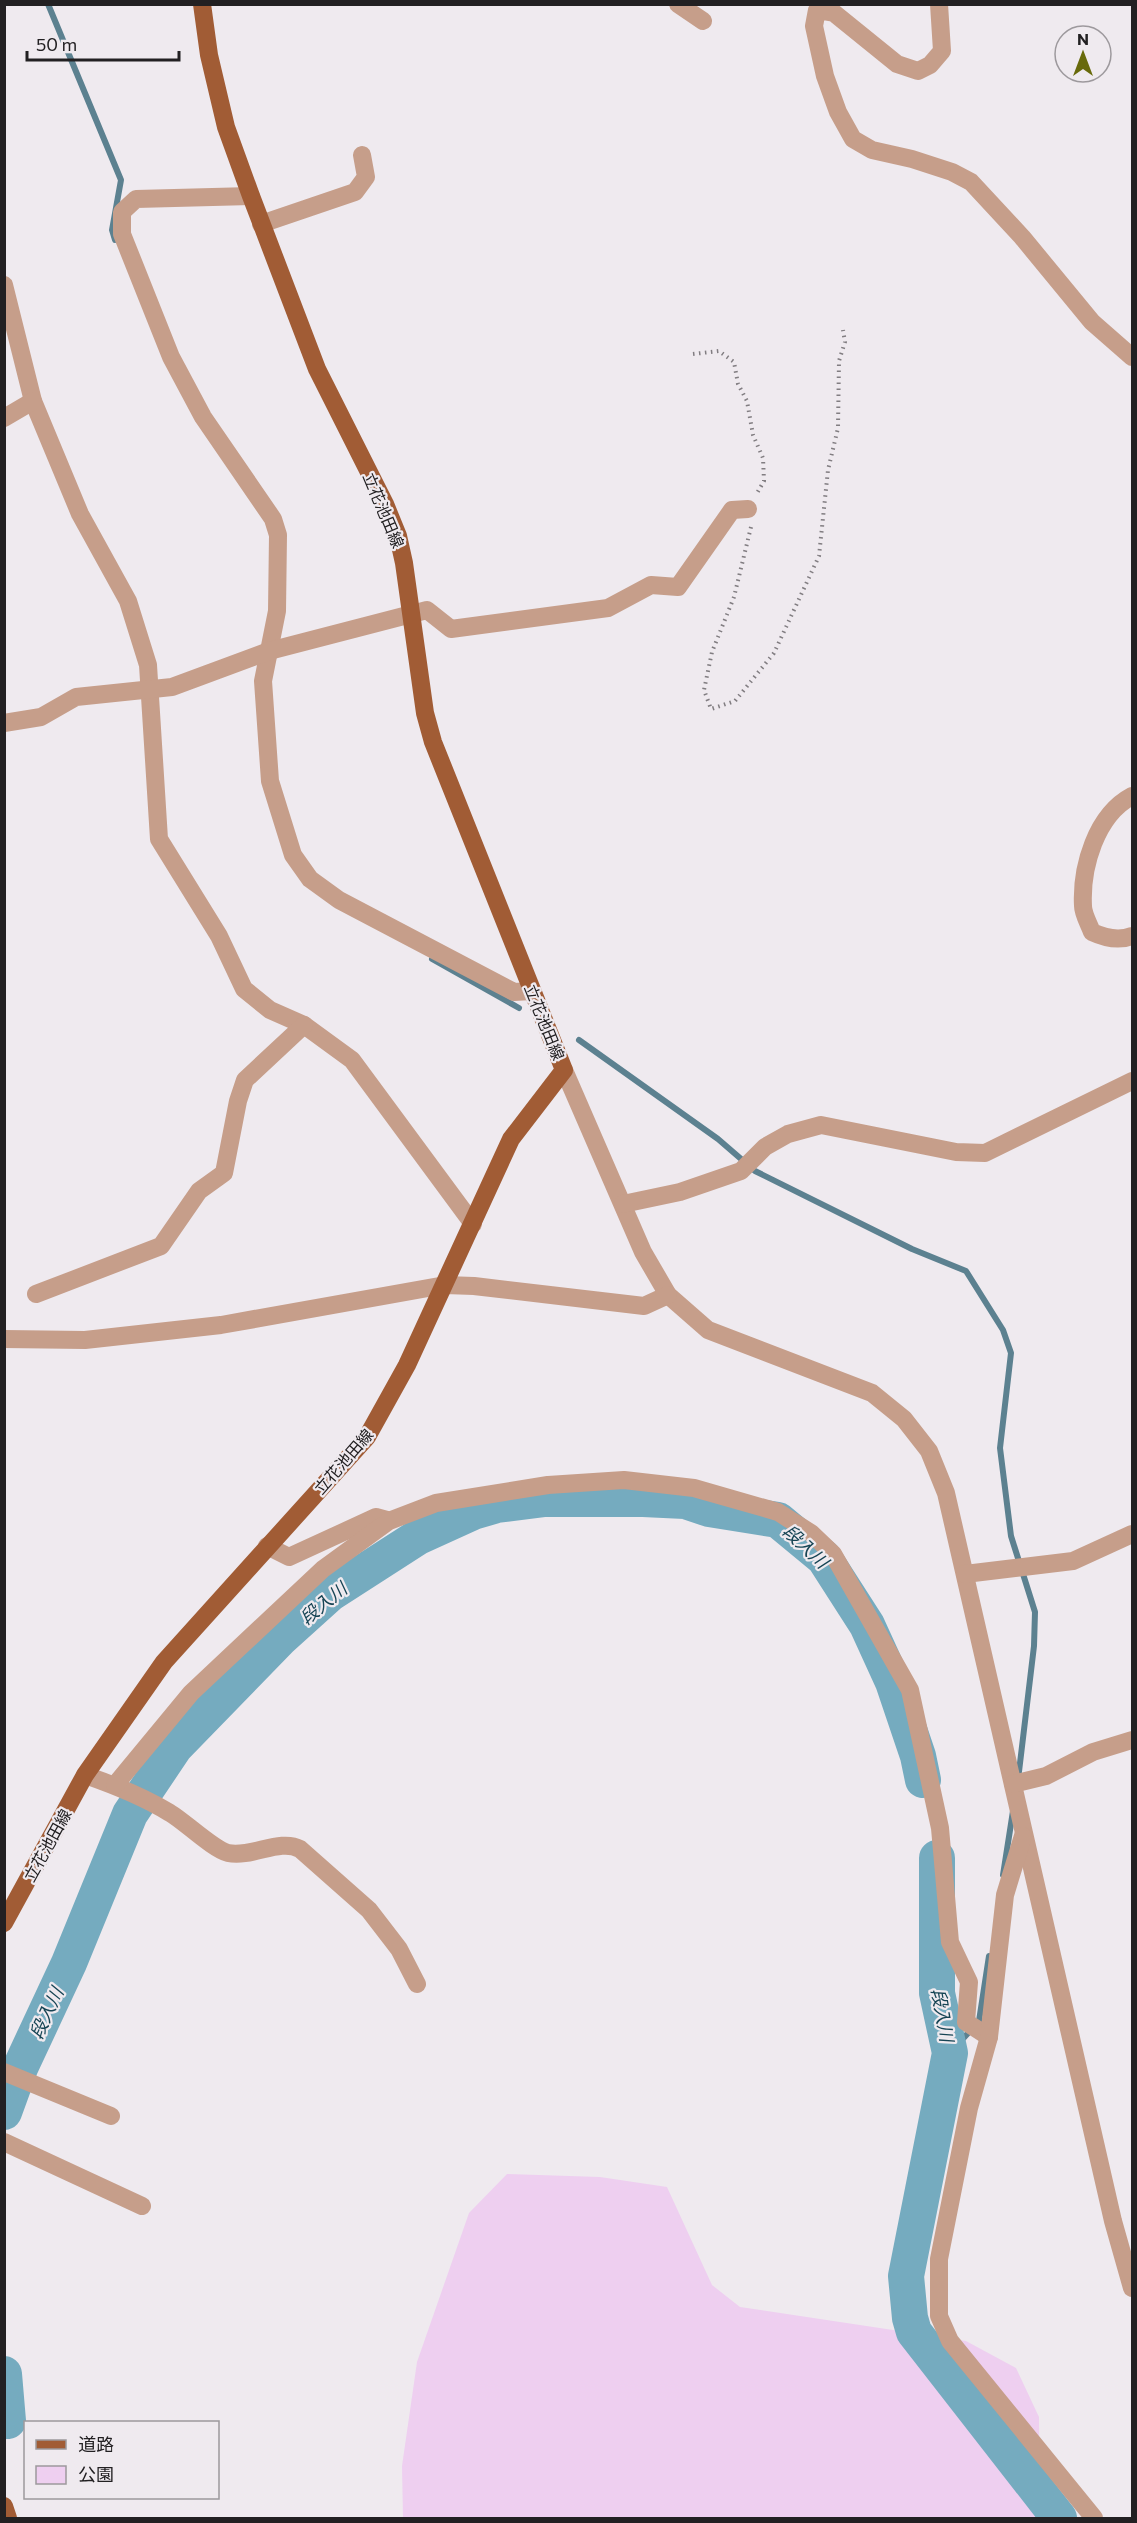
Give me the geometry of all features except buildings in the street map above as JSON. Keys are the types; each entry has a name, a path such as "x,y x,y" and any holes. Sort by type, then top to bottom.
{"main road":[{"name":"立花池田線","path":"4,1923 85,1775 164,1662 367,1437 407,1365 511,1139 564,1070 433,742 426,713 398,536 385,504 317,369 250,196 226,127 209,55 202,4"},
{"path":"4,2506 8,2518"}],"street":[{"path":"678,4 703,21"},
{"path":"939,4 942,51 930,65 918,71 897,64 834,13 817,10 814,26 825,76 843,121 854,139 872,150 912,159 952,172 971,182 1022,237 1092,322 1132,357"},
{"path":"261,224 355,192 366,177 362,155"},
{"path":"250,196 136,200 122,212 122,234 171,357 203,417 273,519 278,535 277,611 262,681 270,781 293,855 310,879 339,900 514,992 532,991"},
{"path":"4,285 33,401 80,514 128,601 148,665 159,840 219,936 244,989 270,1010 304,1025 352,1060 473,1224"},
{"path":"4,418 33,401"},
{"path":"4,723 40,717 76,697 172,687 269,651 411,613 428,610 451,629 608,608 651,585 678,587 732,510 748,509"},
{"path":"1132,796 1121,802 1098,832 1086,866 1083,908 1092,932 1105,938 1132,936"},
{"path":"36,1294 161,1246 199,1191 224,1173 238,1101 245,1080 304,1025"},
{"path":"564,1070 643,1252 669,1295 708,1330 872,1393 904,1419 929,1451 946,1493 1113,2222 1132,2288"},
{"path":"623,1204 681,1192 741,1171 765,1147 780,1138 821,1125 956,1152 985,1153 1132,1081"},
{"path":"4,1339 85,1340 221,1325 445,1285 474,1286 644,1306 669,1295"},
{"path":"115,1785 191,1692 323,1569 389,1521 436,1503 504,1491 624,1480 694,1488 778,1512 811,1533 832,1554 910,1690 940,1828 950,1942 969,1982 966,2022 989,2037"},
{"path":"267,1546 288,1557 376,1517 389,1521"},
{"path":"965,1574 1073,1561 1132,1534"},
{"path":"1013,1784 1046,1776 1093,1752 1132,1740"},
{"path":"85,1775 115,1785 171,1813 226,1853 256,1853 274,1847 292,1845 300,1849 369,1910 399,1949 417,1984"},
{"path":"1024,1833 1005,1895 989,2037 969,2108 939,2259 939,2316 950,2341 1094,2518"},
{"path":"4,2072 111,2116"},
{"path":"4,2142 142,2206"}],"path":[{"path":"693,354 719,351 734,362 738,384 747,401 753,435 763,458 764,481 748,509 751,527 734,597 712,652 704,690 711,709 735,701 774,653 819,556 828,470 838,428 839,361 845,342 843,330"}],"green space":[{"path":"507,2174 600,2177 667,2187 712,2285 740,2307 966,2341 1016,2368 1039,2417 1040,2518 403,2518 402,2466 417,2362 469,2213"}],"waterway":[{"path":"48,4 121,180 112,230 115,240"},
{"path":"432,959 519,1008"},
{"path":"579,1040 718,1139 755,1171 912,1249 966,1271 1003,1330 1011,1353 1000,1448 1011,1536 1035,1612 1034,1646 1018,1780"},
{"name":"段入川","path":"4,2112 20,2068 69,1963 130,1814 175,1747 280,1639 331,1593 418,1537 473,1512 497,1505 545,1499 643,1499 685,1501 709,1509 778,1520 824,1558 867,1625 893,1682 918,1756 923,1780"},
{"path":"1003,1875 1013,1811"},
{"name":"段入川","path":"937,1858 937,1993 950,2053 906,2276 910,2318 914,2332 1059,2518"},
{"path":"950,2053 979,2021 989,1956"},
{"name":"段入川","path":"4,2374 8,2421"}]}
